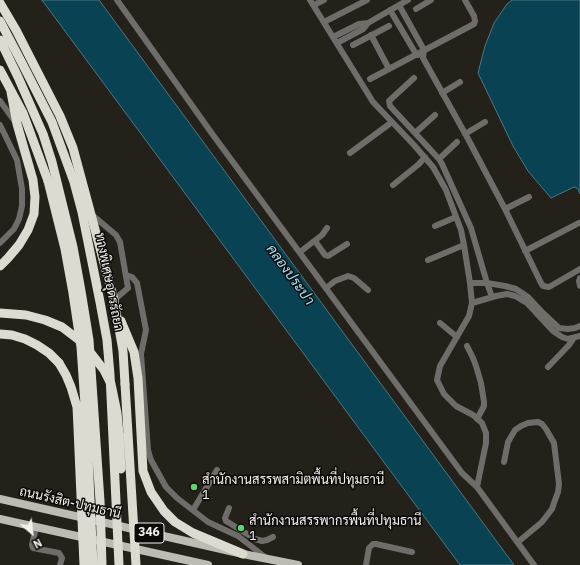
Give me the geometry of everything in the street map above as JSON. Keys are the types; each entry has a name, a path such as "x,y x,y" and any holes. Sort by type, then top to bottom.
{"highway":[{"path":"0,3 16,30 60,116 73,148 114,300 123,351 136,565"},
{"name":"ทางพิเศษอุดรรัถยา","path":"0,21 52,122 74,182 82,212 107,340 119,565"},
{"path":"0,40 43,134 52,162 73,247 89,340 100,501 102,565"},
{"path":"0,70 23,113 48,181 65,250 81,347 87,434 93,565"},
{"path":"0,266 19,245 28,230 34,214 35,197 33,180 17,124 11,92"},
{"path":"0,313 26,314 62,327 83,343 104,370 111,384 117,412 119,434 125,565"},
{"path":"117,313 134,352 138,378 143,471 151,492 164,511 175,522 193,533 243,554"},
{"path":"0,334 12,335 25,340 37,345 49,353 59,363 71,387 77,407 84,565"}],"main road":[{"name":"ถนนรังสิต-ปทุมธานี","path":"0,499 298,565"},
{"name":"346","path":"0,520 208,565"}],"street":[{"path":"117,0 218,141 462,473 477,488 534,565"},
{"path":"324,0 312,3 373,102 433,167 446,190 461,230 472,303 469,316 440,366 437,380 444,394 456,406 473,415 482,423 486,433 486,443 477,488"},
{"path":"324,22 367,0"},
{"path":"333,37 359,24 368,22 408,0"},
{"path":"416,9 431,0"},
{"path":"370,80 474,24 475,19 465,0"},
{"path":"399,5 424,50 423,58"},
{"path":"390,10 416,54 423,58 465,134 543,286 549,287 580,268"},
{"path":"337,43 363,29 368,22"},
{"path":"352,45 389,26"},
{"path":"371,35 388,69"},
{"path":"414,78 391,99 389,103 442,164 471,228 492,297"},
{"path":"442,93 460,82"},
{"path":"0,101 17,124"},
{"path":"415,133 435,115"},
{"path":"350,153 392,122"},
{"path":"465,134 485,122"},
{"path":"0,125 17,160 22,189 22,206 19,219 14,229 0,243"},
{"path":"439,159 457,142"},
{"path":"393,185 419,164 425,157"},
{"path":"504,209 529,197"},
{"path":"92,214 116,235 120,242 128,288 114,300"},
{"path":"435,226 456,217"},
{"path":"525,251 579,223"},
{"path":"300,252 322,235 327,228"},
{"path":"315,241 325,255 328,256 347,244"},
{"path":"428,260 464,245"},
{"path":"126,275 132,277 137,283 146,330 141,354 148,450 151,460 166,487 177,498 208,522 238,536 266,559"},
{"path":"326,288 335,281 348,276 354,278 368,290"},
{"path":"580,278 580,286"},
{"path":"470,283 487,283 516,289 528,296 559,328 568,329 580,326"},
{"path":"472,303 507,294 515,296 527,302 553,331 562,337 573,339 580,336"},
{"path":"440,323 458,337"},
{"path":"548,367 573,339"},
{"path":"467,346 475,362 482,389 484,406 477,419"},
{"path":"504,462 508,442 516,430 528,423 538,422 542,424 554,443 559,484 558,492 554,503 542,522 518,542"},
{"path":"193,510 217,470"},
{"path":"229,508 225,518 226,521 256,539 262,541 273,537"},
{"path":"36,527 32,545 33,548 60,553 62,558 60,565"},
{"path":"243,554 256,539"},
{"path":"366,565 369,548 373,544 412,552"}],"water":[{"name":"คลองประปา","path":"42,0 99,0 514,565 460,565"},
{"path":"512,0 580,0 580,194 578,189 575,187 551,198 528,171 513,146 478,73 485,46 494,23 507,4"}],"place":[{"name":"สำนักงานสรรพสามิตพื้นที่ปทุมธานี 1","path":"194,487"},
{"name":"สำนักงานสรรพากรพื้นที่ปทุมธานี 1","path":"241,528"}]}
